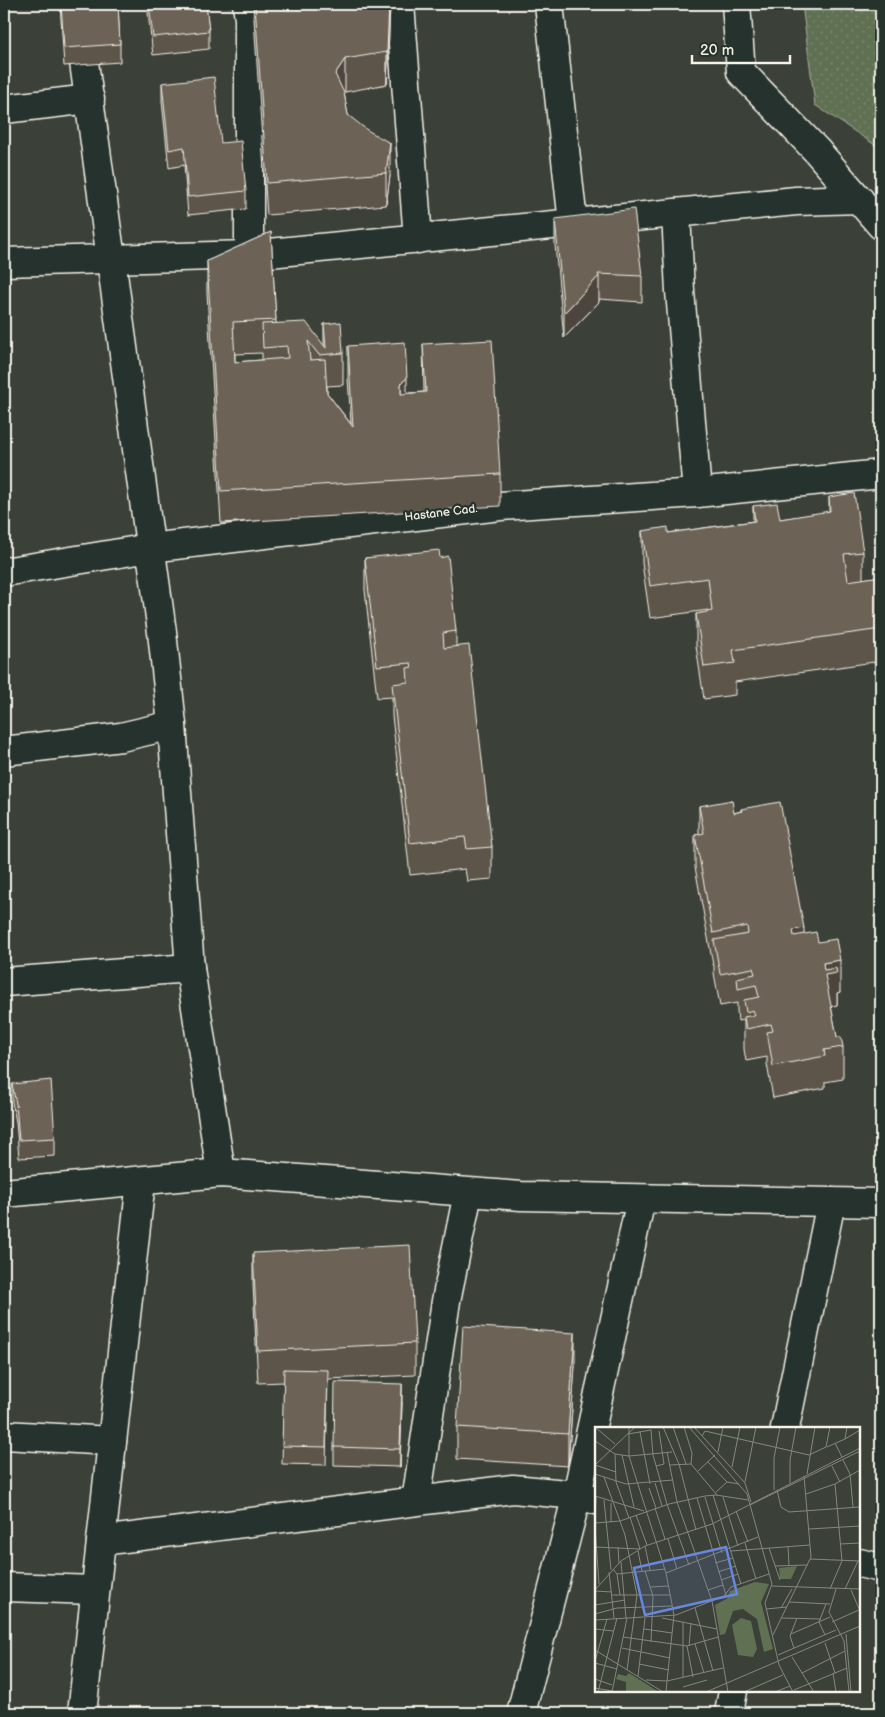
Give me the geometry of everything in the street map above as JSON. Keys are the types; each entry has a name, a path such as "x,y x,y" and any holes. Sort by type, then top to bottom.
{"street":[{"path":"76,4 162,632 172,726 190,968 222,1173"},
{"path":"247,4 249,19 249,255"},
{"path":"400,4 418,239"},
{"path":"548,4 573,223"},
{"path":"736,4 741,72 817,151 881,225"},
{"path":"4,109 90,99"},
{"path":"4,262 249,255 796,201 859,199"},
{"path":"676,213 680,291 697,493"},
{"name":"Hastane Cad.","path":"4,572 150,548 500,506 697,493 881,474"},
{"path":"4,751 121,737 172,726"},
{"path":"4,982 190,968"},
{"path":"4,1193 222,1173 521,1196 881,1204"},
{"path":"82,1713 141,1180"},
{"path":"416,1502 446,1301 468,1192"},
{"path":"600,1427 641,1199"},
{"path":"785,1427 831,1202"},
{"path":"4,1435 112,1441"},
{"path":"521,1713 587,1497 595,1453"},
{"path":"100,1542 513,1489 587,1497"},
{"path":"860,1563 881,1568"},
{"path":"4,1587 96,1590"},
{"path":"729,1713 733,1692"}],"green space":[{"path":"802,4 881,4 881,149 815,105"}],"building":[{"path":"61,4 118,4 120,44 64,48"},
{"path":"149,4 206,4 209,31 153,37"},
{"path":"255,4 389,4 387,52 345,59 335,74 344,93 348,115 367,130 390,143 386,173 267,183"},
{"path":"214,77 221,143 241,141 246,191 188,197 184,147 169,150 162,83"},
{"path":"634,209 642,276 598,274 599,276 564,313 555,219"},
{"path":"271,232 276,320 233,322 235,362 288,358 287,346 263,348 262,324 306,322 326,348 324,324 341,322 343,353 319,355 308,341 310,360 325,359 327,393 353,427 348,346 405,342 407,378 401,383 401,394 426,392 423,344 492,340 500,474 221,491 207,261"},
{"path":"4,300 7,300 7,397 4,397"},
{"path":"854,493 863,552 844,554 848,581 881,576 881,629 733,650 735,663 704,667 696,614 712,611 708,578 650,586 642,531 668,527 668,533 755,521 753,506 777,503 780,519 830,511 829,497"},
{"path":"439,550 440,558 448,556 456,631 443,633 444,648 469,645 492,847 467,849 465,837 410,843 392,684 408,682 407,668 412,667 411,663 377,666 365,558"},
{"path":"732,800 734,813 742,811 741,809 780,802 804,928 793,930 794,936 816,932 818,942 836,939 840,960 823,963 824,970 836,968 837,973 825,975 837,1037 841,1037 843,1047 824,1050 825,1056 773,1066 767,1032 773,1031 771,1024 746,1029 744,1017 755,1015 753,1010 746,1012 744,1000 759,997 756,985 738,989 737,978 755,974 753,968 720,974 714,940 748,934 747,926 713,933 695,835 704,833 699,806"},
{"path":"51,1080 55,1138 19,1140 12,1084"},
{"path":"410,1245 415,1343 258,1351 253,1253"},
{"path":"463,1326 575,1333 568,1434 457,1427"},
{"path":"284,1369 328,1370 326,1447 282,1446"},
{"path":"335,1382 402,1384 400,1449 334,1447"}]}
